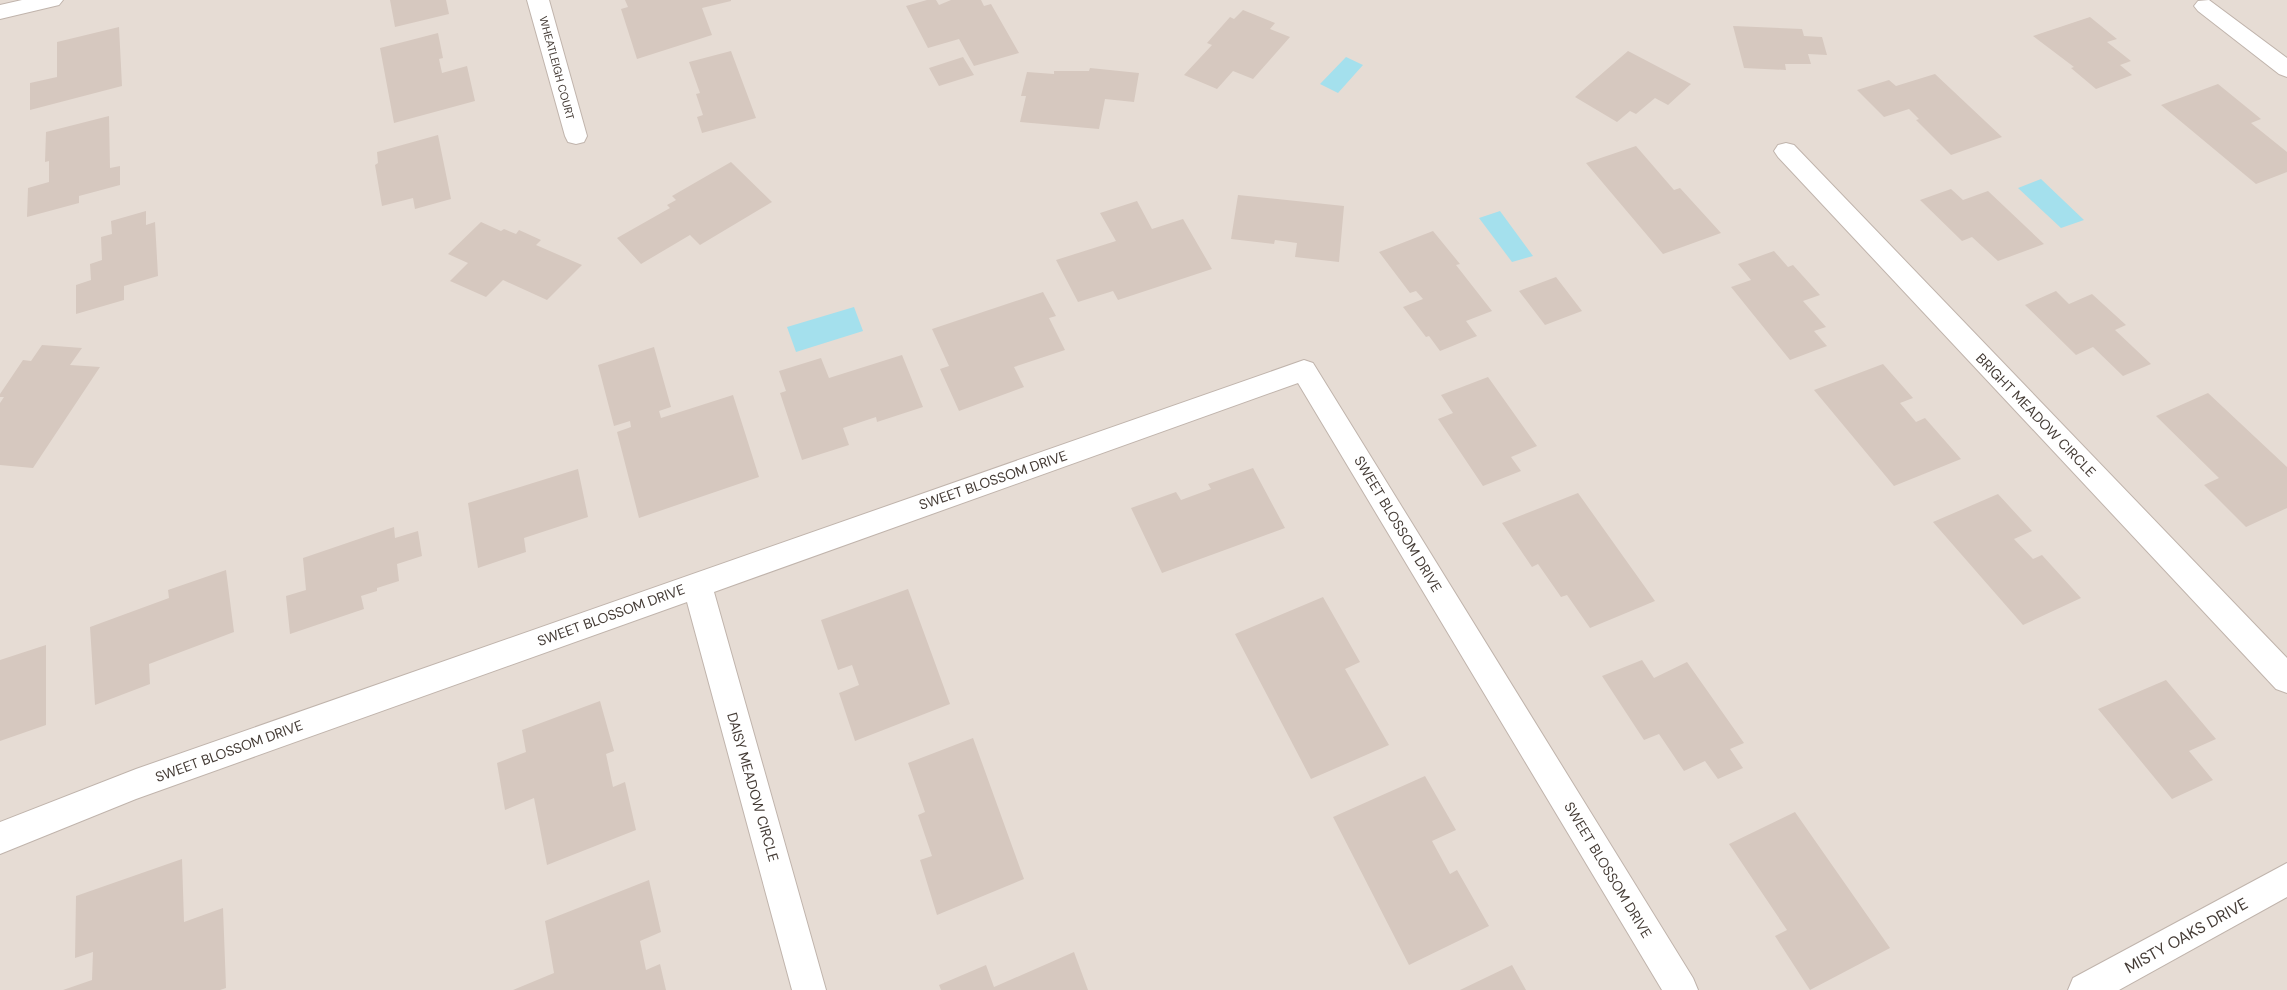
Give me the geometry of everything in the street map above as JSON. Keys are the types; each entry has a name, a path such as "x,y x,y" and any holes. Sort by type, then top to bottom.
{"street":[{"path":"0,12 52,0"},
{"name":"WHEATLEIGH COURT","path":"538,0 576,136"},
{"path":"2205,6 2287,70"},
{"name":"BRIGHT MEADOW CIRCLE","path":"1786,151 2287,679"},
{"name":"SWEET BLOSSOM DRIVE","path":"0,838 146,780 1304,370 1681,990"},
{"name":"DAISY MEADOW CIRCLE","path":"697,584 809,990"},
{"name":"MISTY OAKS DRIVE","path":"2085,990 2203,927 2287,879"}],"shaded area":[{"path":"0,0 2287,0 2287,990 0,990"}],"water":[{"path":"1346,57 1363,65 1338,93 1320,84"},
{"path":"2041,179 2084,220 2061,228 2018,188"},
{"path":"1500,211 1533,256 1512,262 1479,218"},
{"path":"854,307 863,331 796,352 787,327"}],"building":[{"path":"390,0 446,0 449,14 395,27"},
{"path":"625,0 731,1 702,8 712,35 637,59 621,9 628,7"},
{"path":"927,0 936,0 939,5 951,0 981,0 984,6 991,4 1019,53 974,66 959,39 928,48 906,6"},
{"path":"1243,10 1275,23 1270,29 1290,37 1253,79 1233,71 1217,89 1184,75 1212,45 1207,43 1230,17 1234,19"},
{"path":"2090,17 2117,39 2107,42 2131,61 2120,65 2132,75 2096,89 2071,68 2074,67 2033,36"},
{"path":"1733,26 1802,29 1804,36 1822,37 1827,55 1808,54 1811,64 1785,64 1786,70 1744,68"},
{"path":"119,27 122,86 30,110 30,83 57,77 57,42"},
{"path":"438,33 443,58 439,59 442,73 467,66 475,101 394,123 380,48"},
{"path":"731,51 756,118 702,133 697,117 703,115 696,94 700,93 689,62"},
{"path":"1628,51 1691,84 1668,105 1655,98 1636,114 1630,111 1617,122 1575,97"},
{"path":"963,57 974,75 939,86 929,68"},
{"path":"1090,68 1139,73 1134,102 1105,99 1099,129 1020,122 1026,96 1021,96 1027,72 1054,74 1054,71 1089,71"},
{"path":"1935,74 2002,137 1951,155 1916,120 1919,119 1909,109 1884,117 1857,90 1889,80 1896,86"},
{"path":"2218,84 2261,119 2251,123 2287,152 2287,172 2256,184 2161,105"},
{"path":"109,116 110,168 120,166 120,185 79,196 79,203 27,217 28,188 49,182 49,161 45,162 46,132"},
{"path":"438,135 451,199 415,209 413,198 382,206 375,165 378,163 377,152"},
{"path":"1636,146 1674,190 1680,188 1721,233 1663,254 1586,163"},
{"path":"731,162 772,202 700,245 690,235 641,264 617,238 670,208 667,205 676,200 672,196"},
{"path":"1951,189 1963,200 1988,191 2044,244 1998,261 1972,237 1962,241 1920,200"},
{"path":"1238,195 1344,206 1339,262 1295,257 1297,243 1275,240 1274,244 1231,239"},
{"path":"1137,201 1152,229 1183,219 1212,269 1118,300 1113,291 1078,302 1056,260 1116,241 1100,213"},
{"path":"146,211 146,225 155,222 158,276 124,286 124,300 76,314 76,285 91,280 90,264 102,260 101,237 112,234 111,221"},
{"path":"481,222 501,231 504,229 516,234 519,230 541,240 536,245 582,265 547,300 503,280 486,297 450,281 468,263 448,254"},
{"path":"1433,231 1460,264 1456,265 1492,311 1466,321 1477,336 1440,351 1429,336 1426,337 1403,307 1423,299 1416,291 1410,293 1379,252"},
{"path":"1774,251 1788,267 1793,265 1820,295 1803,301 1826,327 1814,331 1827,346 1790,360 1731,287 1751,280 1738,264"},
{"path":"1556,277 1582,311 1545,325 1519,291"},
{"path":"2056,291 2069,304 2092,294 2126,325 2115,330 2151,364 2123,376 2093,347 2076,355 2025,305"},
{"path":"1043,292 1056,316 1049,318 1065,350 1014,367 1024,387 959,411 940,369 949,366 932,329"},
{"path":"42,345 82,348 70,365 100,367 33,468 0,465 0,403 4,397 0,397 0,394 23,360 31,361"},
{"path":"654,347 671,407 659,411 661,418 733,395 759,477 639,518 617,432 631,427 630,421 614,426 598,365"},
{"path":"902,355 923,407 877,422 876,417 843,428 849,445 802,460 780,393 786,391 779,371 821,358 829,378"},
{"path":"1883,364 1913,398 1900,403 1916,422 1925,418 1961,459 1894,486 1814,390"},
{"path":"1488,377 1537,446 1511,457 1521,471 1483,486 1438,419 1453,413 1441,395"},
{"path":"2208,393 2287,467 2287,508 2246,527 2204,485 2219,478 2156,416"},
{"path":"1253,468 1285,528 1162,573 1131,508 1176,492 1181,500 1211,489 1208,484"},
{"path":"578,469 588,517 524,538 526,552 478,568 468,503"},
{"path":"1578,493 1655,601 1590,628 1567,595 1561,597 1538,564 1532,567 1502,523"},
{"path":"1998,494 2032,531 2014,539 2033,559 2042,555 2081,598 2023,625 1933,522"},
{"path":"394,527 395,538 418,531 422,556 397,564 399,581 377,588 377,591 361,596 364,609 290,634 286,596 306,590 303,558"},
{"path":"226,570 234,632 149,664 150,684 95,705 90,627 169,598 168,590"},
{"path":"908,589 950,704 855,741 839,693 859,685 852,665 838,670 821,620"},
{"path":"1323,597 1360,662 1345,669 1389,745 1311,779 1235,634"},
{"path":"46,645 46,725 0,741 0,660"},
{"path":"1642,660 1654,678 1687,662 1744,743 1730,749 1743,768 1718,779 1705,761 1684,771 1659,734 1644,740 1602,676"},
{"path":"2166,680 2216,739 2189,751 2213,780 2172,799 2098,709"},
{"path":"600,701 614,751 606,754 613,787 625,782 636,830 547,865 534,798 505,810 497,763 526,752 522,730"},
{"path":"973,738 1024,879 937,915 920,860 932,856 918,815 925,812 908,763"},
{"path":"1425,776 1456,830 1432,841 1450,874 1457,870 1489,926 1409,965 1333,817"},
{"path":"1795,812 1890,948 1810,990 1775,936 1787,930 1729,844"},
{"path":"182,859 184,922 223,908 226,988 220,990 63,990 92,980 93,952 75,958 76,896"},
{"path":"649,880 661,932 640,941 646,970 660,964 666,990 513,990 554,973 545,921"},
{"path":"1074,952 1088,990 941,990 939,985 986,965 994,987"},
{"path":"1512,965 1526,990 1460,990"}]}
